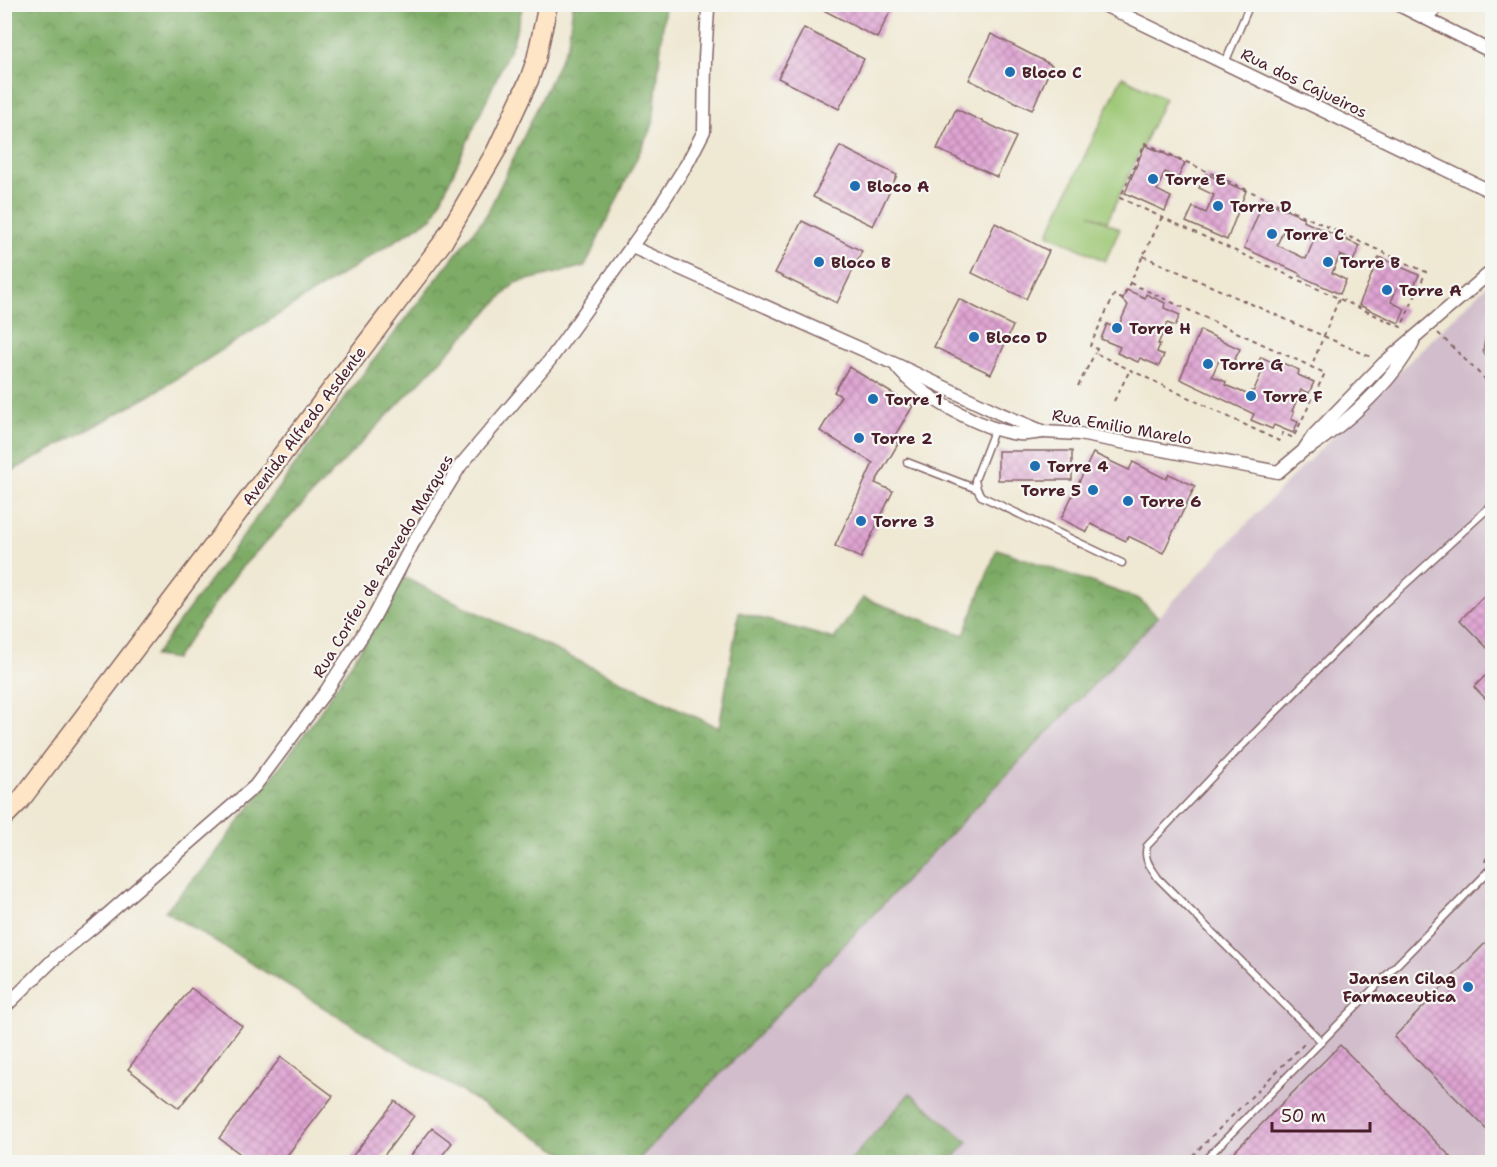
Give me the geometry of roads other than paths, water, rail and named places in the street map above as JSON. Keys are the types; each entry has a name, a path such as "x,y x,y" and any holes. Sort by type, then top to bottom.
{"street":[{"name":"Avenida Alfredo Asdente","path":"4,816 20,801 443,242 496,151 529,80 536,60 548,4"},
{"name":"Rua dos Cajueiros","path":"1102,4 1492,192"},
{"path":"1397,4 1492,52"},
{"path":"1425,18 1439,4"},
{"name":"Rua Corifeu de Azevedo Marques","path":"4,1008 56,957 255,786 326,691 373,619 413,543 460,466 550,360 632,247 688,162 704,130 708,6"},
{"name":"Rua Emilio Marelo","path":"632,247 895,363 1044,432 1079,434 1278,472 1303,452 1313,436 1384,363 1492,271"},
{"path":"1303,452 1332,432 1393,374 1406,357 1416,335"},
{"path":"895,363 908,380 946,406 995,428 1021,435 1044,432"},
{"path":"1360,386 1372,394"},
{"path":"946,406 954,392"},
{"path":"995,428 1001,414"}],"lane":[{"path":"1225,63 1250,4"},
{"path":"1492,336 1489,339 1487,350 1492,358"},
{"path":"995,428 975,480 976,489 981,496 1122,563"},
{"path":"907,462 976,489"},
{"path":"1322,1042 1158,878 1147,862 1145,853 1147,846 1233,754 1377,610 1492,505"},
{"path":"1203,1162 1492,868"}],"place":[{"name":"Bloco C","path":"1010,72"},
{"name":"Torre E","path":"1153,179"},
{"name":"Bloco A","path":"855,186"},
{"name":"Torre D","path":"1218,206"},
{"name":"Torre C","path":"1272,234"},
{"name":"Bloco B","path":"819,262"},
{"name":"Torre B","path":"1328,262"},
{"name":"Torre A","path":"1387,290"},
{"name":"Torre H","path":"1117,328"},
{"name":"Bloco D","path":"974,337"},
{"name":"Torre G","path":"1208,364"},
{"name":"Torre F","path":"1251,396"},
{"name":"Torre 1","path":"873,399"},
{"name":"Torre 2","path":"859,438"},
{"name":"Torre 4","path":"1035,466"},
{"name":"Torre 5","path":"1093,490"},
{"name":"Torre 6","path":"1128,501"},
{"name":"Torre 3","path":"861,521"},
{"name":"Jansen Cilag Farmaceutica","path":"1468,987"}]}
